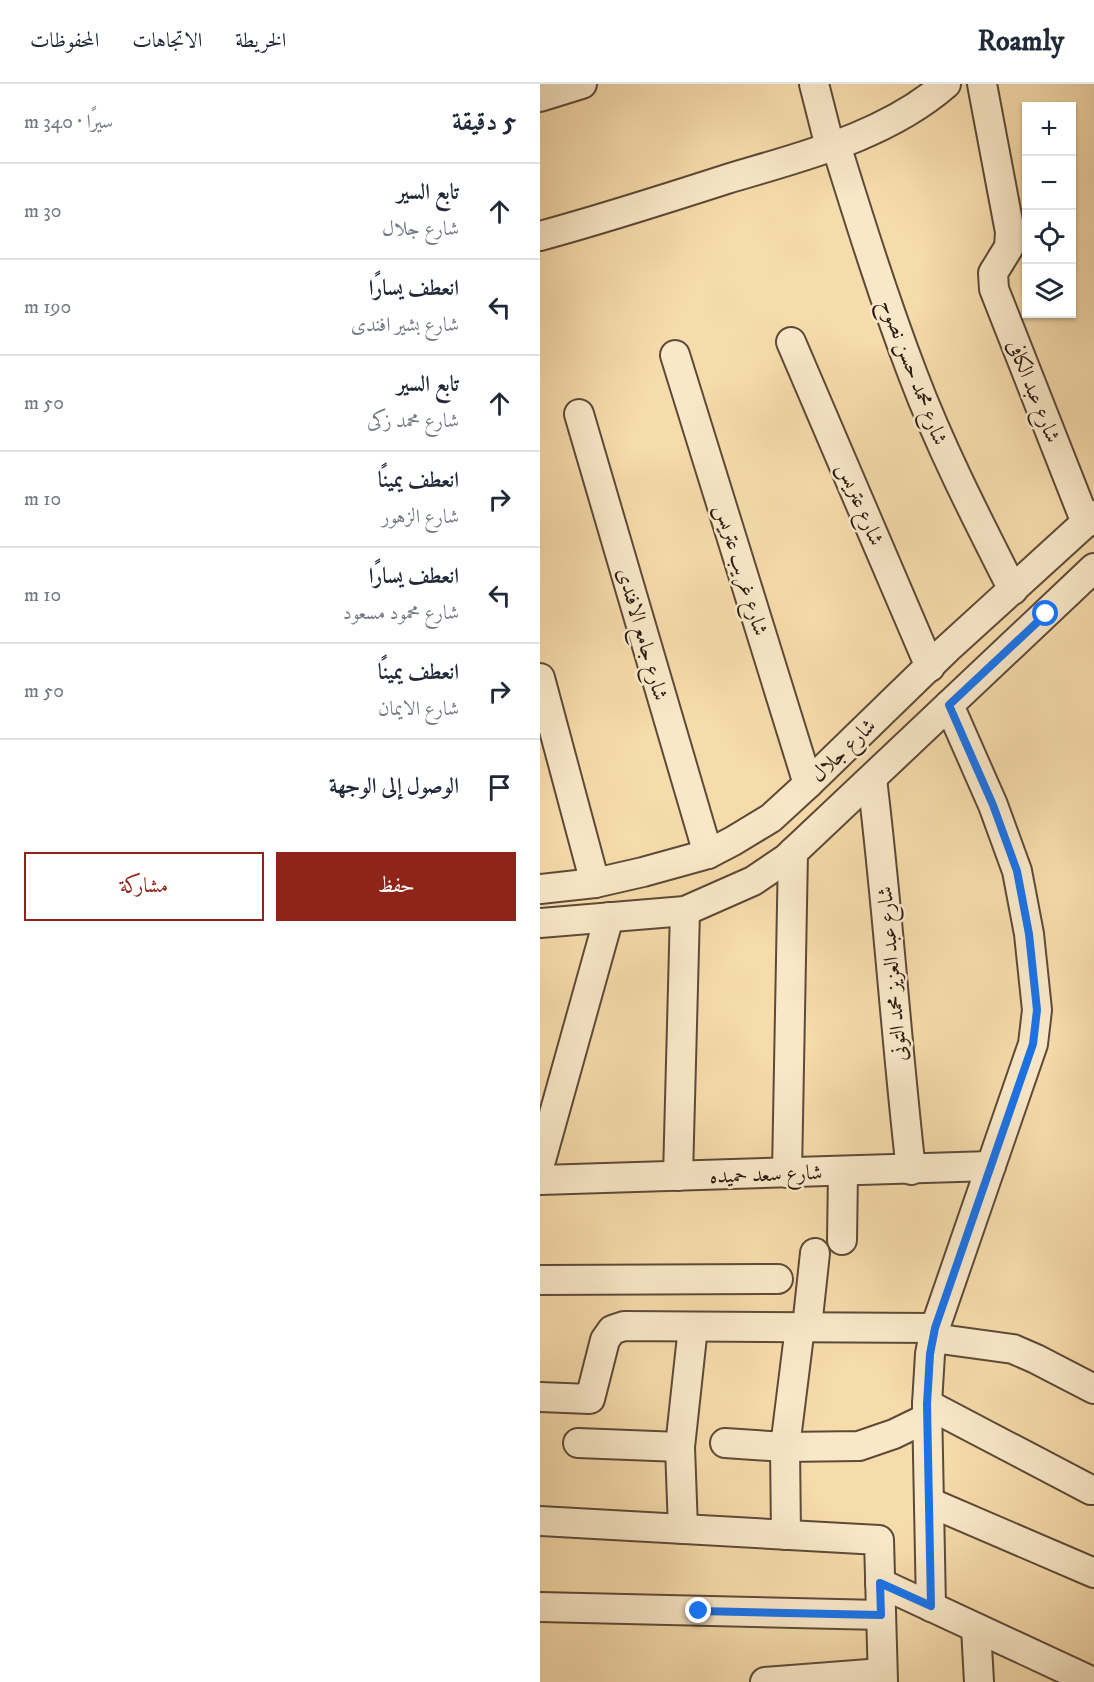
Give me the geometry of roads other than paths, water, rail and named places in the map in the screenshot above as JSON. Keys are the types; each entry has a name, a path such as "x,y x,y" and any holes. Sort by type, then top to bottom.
{"street":[{"path":"540,97 582,84"},
{"name":"شارع محمد حسن نصوح","path":"814,84 833,146 913,375 959,484 1013,590"},
{"name":"شارع عبد الكافى","path":"982,84 1010,232 1009,247 993,273 994,289 1090,519"},
{"path":"540,236 833,146 893,121 934,89"},
{"name":"شارع عتريس","path":"791,342 930,667"},
{"name":"شارع غريب عتريس","path":"675,355 808,784"},
{"name":"شارع جامع الافندى","path":"579,414 708,854"},
{"name":"شارع جلال","path":"540,889 595,883 708,854 771,818 1090,519"},
{"name":"شارع جلال","path":"540,923 686,911 753,881 794,852 1094,568"},
{"path":"540,678 595,883"},
{"path":"931,1606 927,1411 930,1354 934,1333 1033,1044 1037,1010 1029,934 1017,871 993,805 949,705"},
{"name":"شارع عبد العزيز محمد التونى","path":"872,779 884,876 894,1010 911,1170"},
{"path":"787,1173 794,852"},
{"path":"678,1176 686,911"},
{"path":"540,1164 609,917"},
{"name":"شارع سعد حميده","path":"540,1180 991,1166"},
{"path":"842,1240 843,1172"},
{"path":"786,1535 785,1447 815,1253"},
{"path":"540,1280 778,1279"},
{"path":"540,1397 590,1399 604,1340 612,1330 624,1326 804,1327 934,1333 1013,1349 1094,1389"},
{"path":"683,1529 680,1447 693,1327"},
{"path":"725,1443 785,1447 859,1446 894,1434 927,1411"},
{"path":"927,1411 1091,1490"},
{"path":"578,1443 680,1447"},
{"path":"929,1502 1094,1573"},
{"path":"540,1521 879,1540 882,1678 765,1682"},
{"path":"880,1583 1077,1678"},
{"path":"540,1607 881,1615"},
{"path":"976,1628 979,1682"}]}
